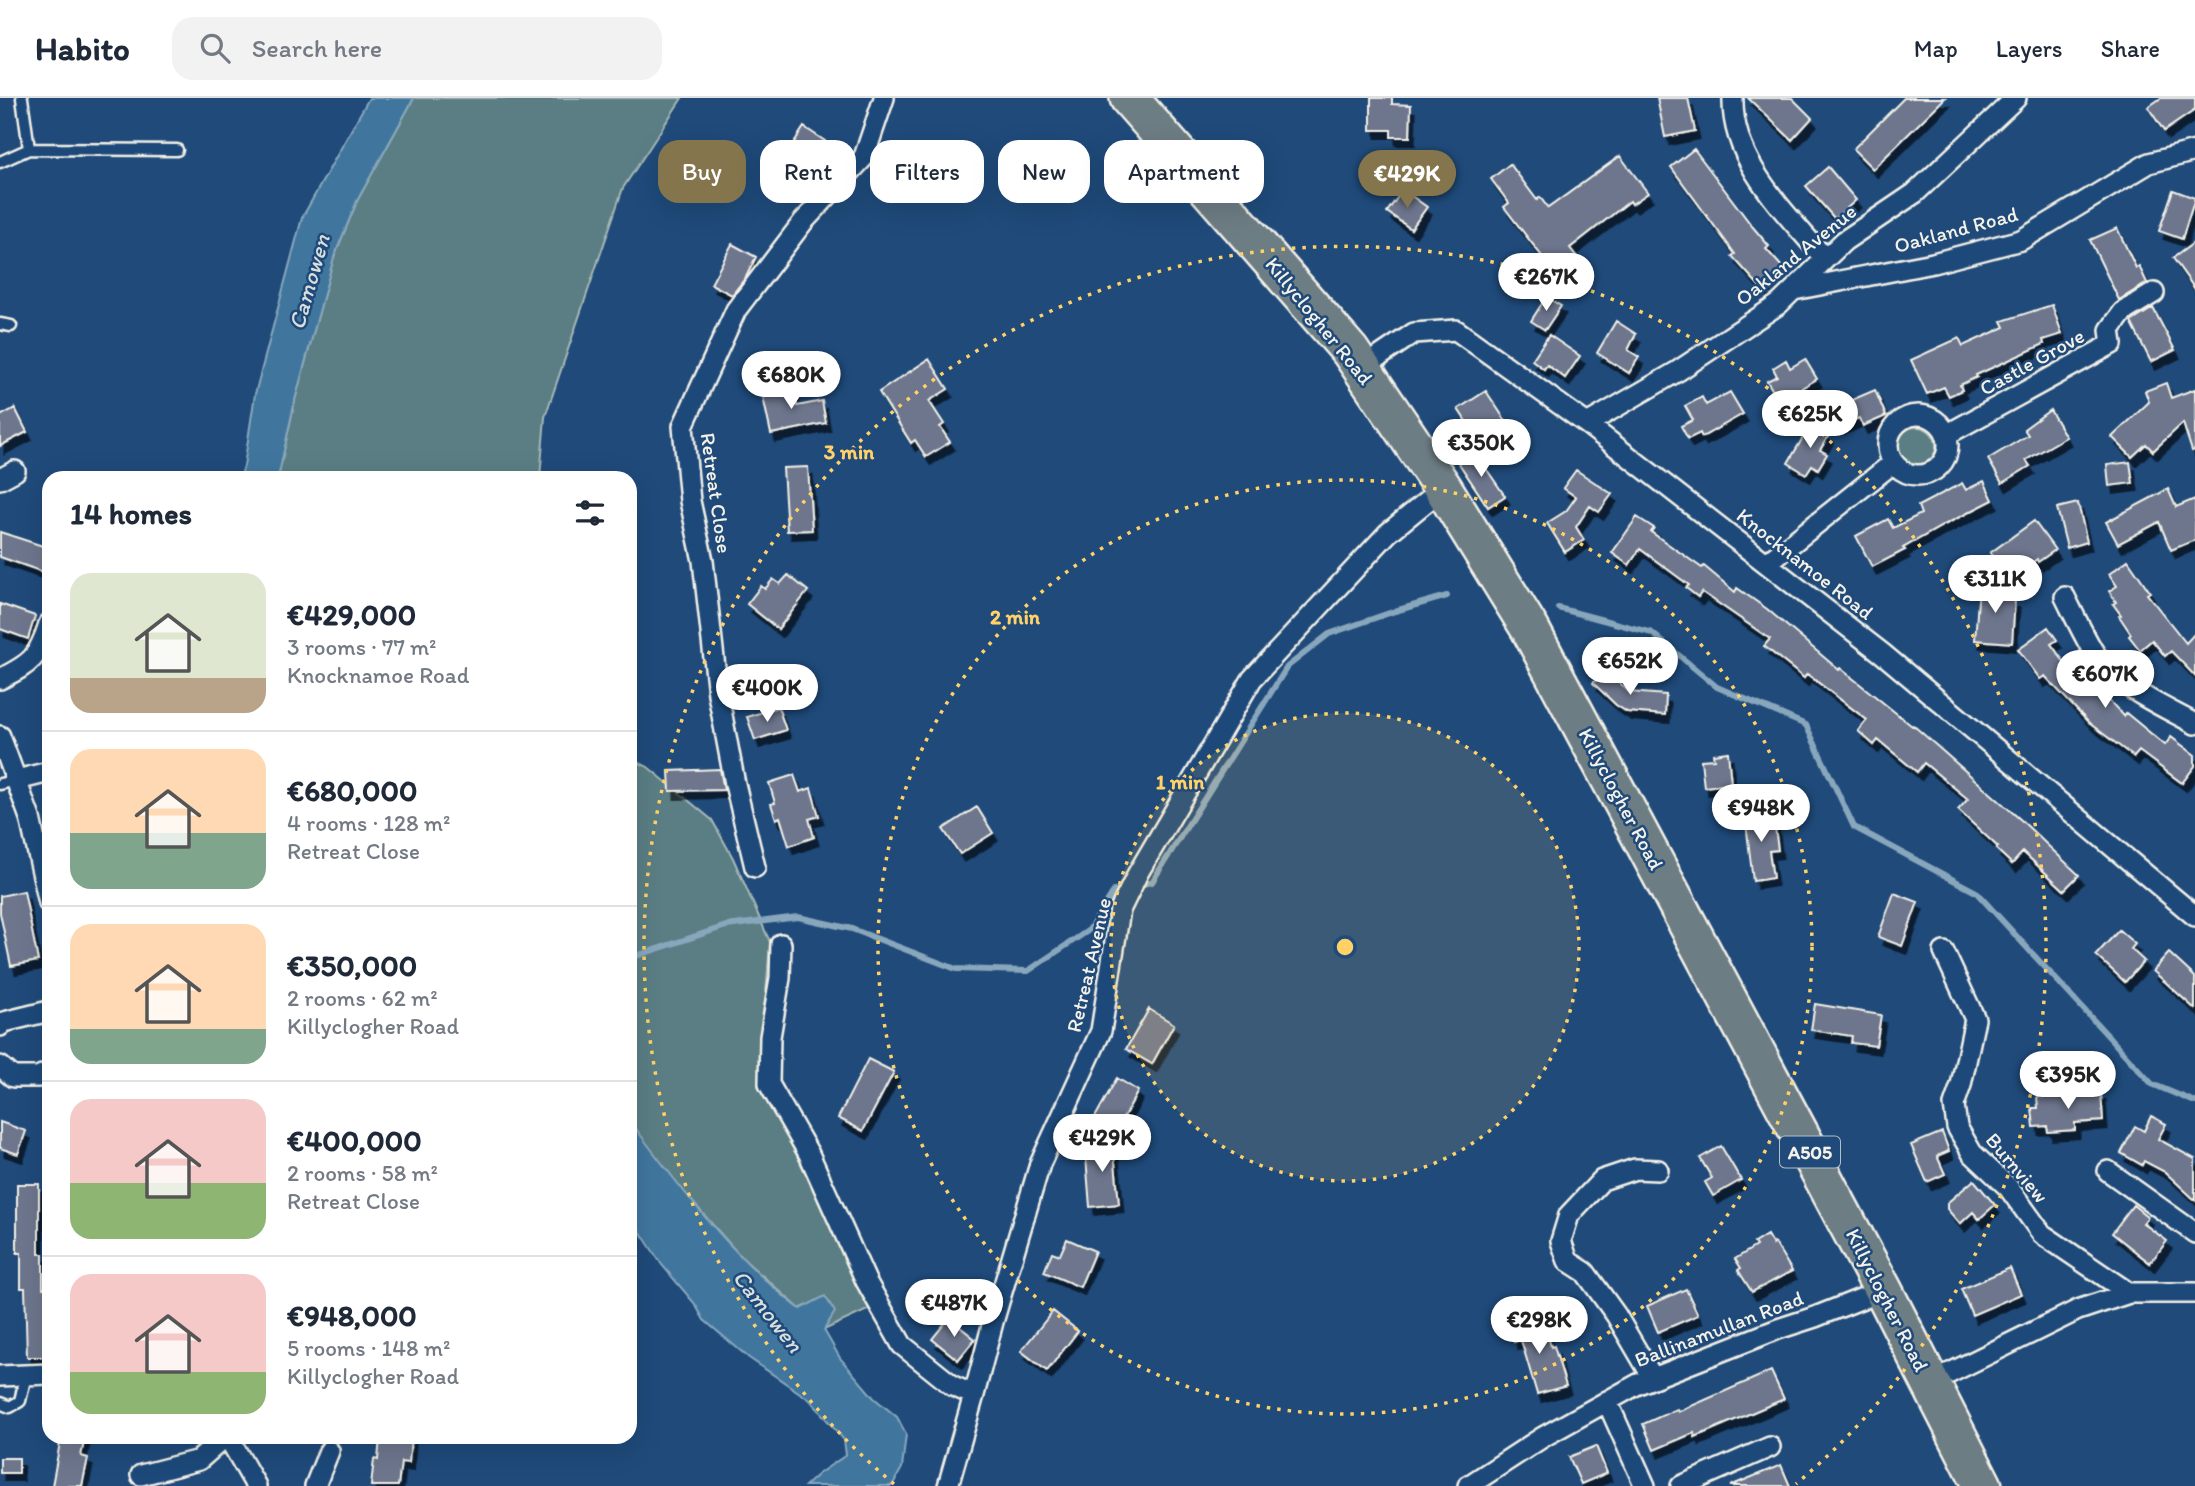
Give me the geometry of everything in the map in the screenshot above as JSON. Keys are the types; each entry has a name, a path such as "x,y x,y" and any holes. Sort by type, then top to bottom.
{"highway":[{"name":"Killyclogher Road","path":"1129,98 1350,351 1444,488 1531,629 1884,1290 1983,1486"}],"street":[{"name":"Retreat Close","path":"755,867 735,784 718,694 703,561 690,501 684,426 736,310 803,222 864,157 884,98"},
{"path":"1732,98 1732,112 1746,159 1769,192 1825,259"},
{"name":"Oakland Avenue","path":"1587,424 1678,371 1779,304 1844,242 1914,193 2016,98"},
{"name":"Oakland Road","path":"1793,290 1933,263 2021,240 2149,163 2195,151"},
{"name":"Castle Grove","path":"1946,435 2112,344 2110,330 2123,312 2154,293"},
{"name":"Knocknamoe Road","path":"1361,369 1415,333 1456,330 1587,424 1884,654 2195,916"},
{"path":"1910,416 1925,416 1938,423 1946,435 1944,459 1926,474 1914,475 1902,471 1894,463 1888,449 1889,435 1898,423 1910,416"},
{"path":"1767,563 1894,463"},
{"name":"Retreat Avenue","path":"947,1486 1040,1164 1101,1031 1120,910 1138,873 1252,679 1388,533 1444,488"},
{"path":"2065,597 2094,652 2113,676 2139,694 2195,724"},
{"path":"0,679 26,666 42,645"},
{"path":"0,736 9,782 30,818 42,872"},
{"path":"9,782 42,774"},
{"path":"781,944 780,978 770,1037 769,1084 810,1154 866,1280 902,1345 953,1386 974,1395"},
{"name":"Burnview","path":"1944,952 1975,1019 1954,1105 1957,1127 1972,1153 2008,1187 2042,1234 2129,1293"},
{"path":"0,1026 4,1022 42,1013"},
{"path":"0,1066 13,1077 42,1075"},
{"path":"1653,1378 1616,1315 1585,1272 1568,1261 1561,1241 1569,1215 1602,1180 1635,1168 1658,1170"},
{"path":"2108,1171 2195,1233"},
{"name":"Ballinamullan Road","path":"1468,1486 1543,1437 1653,1378 1884,1290"},
{"path":"1927,1379 1950,1373 2078,1310 2129,1293 2195,1293"},
{"path":"0,1376 42,1374"},
{"path":"1607,1401 1644,1486"},
{"path":"141,1475 199,1460 218,1444"},
{"path":"230,1444 256,1486"},
{"path":"1681,1486 1770,1447"},
{"path":"315,1486 329,1451"}],"lane":[{"path":"22,98 29,149"},
{"path":"0,162 29,149 177,150"},
{"path":"0,1403 9,1407 19,1401 26,1375"}],"green space":[{"path":"414,98 682,98 623,188 545,417 541,471 280,471 295,400 334,257 357,201"},
{"path":"1917,427 1931,432 1936,446 1931,460 1917,465 1903,460 1898,446 1903,432"},
{"path":"637,762 648,767 712,820 733,858 770,942 762,1045 763,1087 872,1308 824,1330 825,1297 800,1309 741,1257 675,1182 637,1130"}],"water":[{"name":"Camowen","path":"369,98 414,98 357,201 334,257 295,400 280,471 242,471 255,394 302,218"},
{"name":"Camowen","path":"637,1130 709,1221 752,1268 800,1309 825,1296 835,1312 824,1330 840,1358 874,1398 897,1417 906,1434 902,1468 892,1486 805,1486 846,1455 844,1440 810,1400 749,1358 704,1320 695,1304 662,1265 637,1227"}],"building":[{"path":"1371,98 1392,98 1392,104 1411,105 1410,137 1391,137 1391,130 1371,130"},
{"path":"1657,98 1688,98 1695,131 1665,137"},
{"path":"1748,98 1792,98 1812,118 1792,140"},
{"path":"1904,98 1945,98 1873,169 1853,149"},
{"path":"2161,98 2195,98 2195,110 2164,131 2148,107"},
{"path":"804,127 824,140 796,140"},
{"path":"1694,149 1769,246 1766,249 1783,268 1761,288 1732,256 1735,254 1671,167"},
{"path":"1620,156 1648,193 1632,204 1630,201 1570,248 1580,261 1558,277 1504,207 1509,203 1491,179 1510,164 1537,200 1540,197 1548,208"},
{"path":"1828,167 1856,200 1835,219 1806,186"},
{"path":"2173,190 2195,198 2182,239 2159,231"},
{"path":"1400,194 1407,199 1410,195 1427,207 1411,229 1387,212"},
{"path":"2117,228 2136,268 2139,266 2147,283 2119,300 2090,240"},
{"path":"2195,242 2195,289 2173,258"},
{"path":"732,244 756,257 746,277 732,295 711,284"},
{"path":"1546,297 1561,306 1545,330 1531,321"},
{"path":"2052,305 2062,334 2043,340 2044,344 1976,375 1977,377 1960,385 1962,390 1949,396 1944,387 1927,394 1911,360 1959,338 1963,346 2005,327 2002,321"},
{"path":"2153,308 2175,350 2151,362 2131,322"},
{"path":"1616,321 1636,334 1628,350 1639,357 1629,373 1597,353"},
{"path":"1549,335 1580,356 1565,378 1547,365 1544,369 1532,360"},
{"path":"929,359 948,389 929,401 944,424 940,427 950,442 926,457 915,440 911,443 879,392"},
{"path":"1805,359 1817,379 1779,401 1767,381 1777,376 1773,368 1786,360 1790,368"},
{"path":"2166,383 2171,398 2195,389 2195,450 2192,451 2183,423 2153,451 2146,444 2132,457 2112,437 2149,402 2145,391"},
{"path":"792,385 797,406 822,401 826,423 771,434 762,392"},
{"path":"1875,390 1886,416 1863,426 1859,418 1841,426 1833,408"},
{"path":"1486,391 1515,435 1487,453 1458,409"},
{"path":"1730,392 1743,414 1702,437 1700,433 1688,439 1681,426 1693,420 1685,406 1702,397 1706,405"},
{"path":"15,408 27,432 0,446 0,416"},
{"path":"2050,410 2066,437 2026,460 2030,466 2002,483 1988,459 2028,435 2024,429"},
{"path":"1811,424 1829,435 1820,450 1827,454 1818,469 1812,465 1806,474 1788,463"},
{"path":"1474,451 1505,496 1488,507 1458,462"},
{"path":"2130,462 2133,483 2109,486 2107,465"},
{"path":"808,467 812,530 787,531 783,468"},
{"path":"1576,470 1612,494 1599,512 1590,506 1576,527 1584,540 1565,552 1547,523 1566,511 1576,497 1563,488"},
{"path":"1984,481 1993,500 1872,567 1856,536 1888,519 1893,528 1921,514 1918,506 1962,483 1966,490"},
{"path":"2168,489 2176,507 2195,499 2195,540 2171,550 2159,522 2118,544 2106,522"},
{"path":"2078,503 2087,542 2067,548 2057,508"},
{"path":"1637,517 1654,528 1651,532 1702,568 1704,566 1735,592 1737,588 1767,609 1839,670 1840,668 1913,725 2079,875 2064,890 2023,852 2012,864 1996,849 1998,847 1958,810 1968,799 1924,763 1917,772 1878,740 1874,745 1858,731 1867,720 1807,674 1804,678 1764,646 1770,639 1702,592 1698,597 1686,588 1689,585 1640,549 1629,565 1612,553"},
{"path":"2034,521 2055,550 2009,579 1990,553"},
{"path":"0,532 42,546 42,572 0,557"},
{"path":"2128,560 2150,592 2147,594 2186,643 2195,633 2195,676 2171,651 2165,656 2152,640 2140,650 2129,636 2131,634 2119,616 2121,615 2113,604 2116,602 2109,591 2117,586 2109,574"},
{"path":"788,575 808,591 778,629 747,604 761,586 765,589 773,579 780,584"},
{"path":"1979,586 2010,589 2009,600 2015,600 2012,643 1975,640"},
{"path":"0,604 35,616 28,639 0,629"},
{"path":"2048,627 2057,640 2051,644 2078,681 2084,675 2124,716 2126,713 2165,745 2171,737 2195,755 2195,766 2182,783 2139,751 2134,757 2089,723 2045,676 2040,679 2018,649"},
{"path":"1606,669 1629,692 1666,695 1665,715 1627,712 1616,705 1593,683"},
{"path":"778,707 786,730 755,740 747,717"},
{"path":"1728,752 1731,784 1704,787 1701,760 1714,759 1713,754"},
{"path":"720,769 724,790 670,791 669,771"},
{"path":"794,775 800,792 811,788 819,816 809,819 814,837 789,846 780,817 776,819 771,804 775,803 769,783"},
{"path":"977,807 993,833 960,854 943,829"},
{"path":"1773,812 1778,850 1769,851 1773,878 1753,881 1745,815"},
{"path":"24,891 38,961 11,966 0,913 0,896"},
{"path":"1894,893 1918,902 1902,946 1878,937"},
{"path":"2119,930 2135,944 2131,949 2144,961 2125,982 2096,955"},
{"path":"2169,953 2195,977 2195,1009 2153,971"},
{"path":"1815,1004 1881,1015 1876,1046 1851,1043 1852,1036 1811,1030"},
{"path":"1149,1009 1174,1024 1152,1064 1126,1049"},
{"path":"868,1059 894,1072 863,1131 838,1118"},
{"path":"1117,1078 1138,1091 1116,1131 1094,1119"},
{"path":"2101,1092 2103,1121 2075,1123 2075,1130 2048,1132 2047,1126 2034,1127 2032,1108 2038,1108 2037,1097"},
{"path":"2151,1116 2166,1124 2158,1139 2195,1159 2195,1200 2165,1172 2144,1161 2142,1165 2121,1153 2135,1126 2144,1131"},
{"path":"0,1122 26,1131 18,1154 0,1148"},
{"path":"1942,1132 1949,1151 1937,1156 1945,1174 1927,1182 1911,1145"},
{"path":"1113,1141 1119,1204 1090,1207 1085,1144"},
{"path":"1721,1146 1741,1180 1713,1196 1705,1182 1712,1178 1700,1158"},
{"path":"1974,1180 1995,1205 1979,1219 1973,1212 1960,1224 1947,1209 1947,1203"},
{"path":"17,1184 39,1184 42,1357 27,1357 25,1288 21,1288 21,1253 17,1253"},
{"path":"2133,1205 2148,1217 2143,1223 2167,1241 2150,1263 2112,1233"},
{"path":"1767,1235 1792,1271 1752,1292 1738,1270 1741,1268 1735,1259 1756,1246 1754,1243"},
{"path":"1067,1239 1095,1251 1080,1287 1044,1272 1052,1252 1060,1255"},
{"path":"2010,1268 2021,1294 1972,1315 1961,1289"},
{"path":"1686,1289 1698,1315 1658,1332 1647,1306"},
{"path":"1053,1311 1078,1331 1047,1371 1021,1351"},
{"path":"1535,1317 1540,1334 1547,1332 1551,1347 1554,1346 1566,1386 1537,1394 1521,1340 1514,1342 1509,1325"},
{"path":"949,1318 975,1339 958,1360 932,1339"},
{"path":"1771,1371 1784,1399 1695,1437 1694,1433 1654,1450 1643,1424 1677,1409 1678,1412"},
{"path":"60,1444 84,1444 81,1456 88,1458 82,1486 52,1486"},
{"path":"379,1444 410,1444 409,1463 401,1462 398,1486 371,1486 374,1459 378,1460"},
{"path":"1596,1446 1607,1473 1581,1484 1569,1457"},
{"path":"0,1458 19,1458 19,1473 0,1473"},
{"path":"1781,1465 1790,1486 1730,1486"}],"waterway":[{"path":"1137,885 1152,882 1287,667 1329,634 1447,596"},
{"path":"1558,608 1652,633 1717,687 1806,725 1854,827 1976,892 2152,1084 2195,1102"},
{"path":"637,956 726,926 798,917 852,929 956,969 1028,971 1089,930 1114,891 1126,888"}]}
